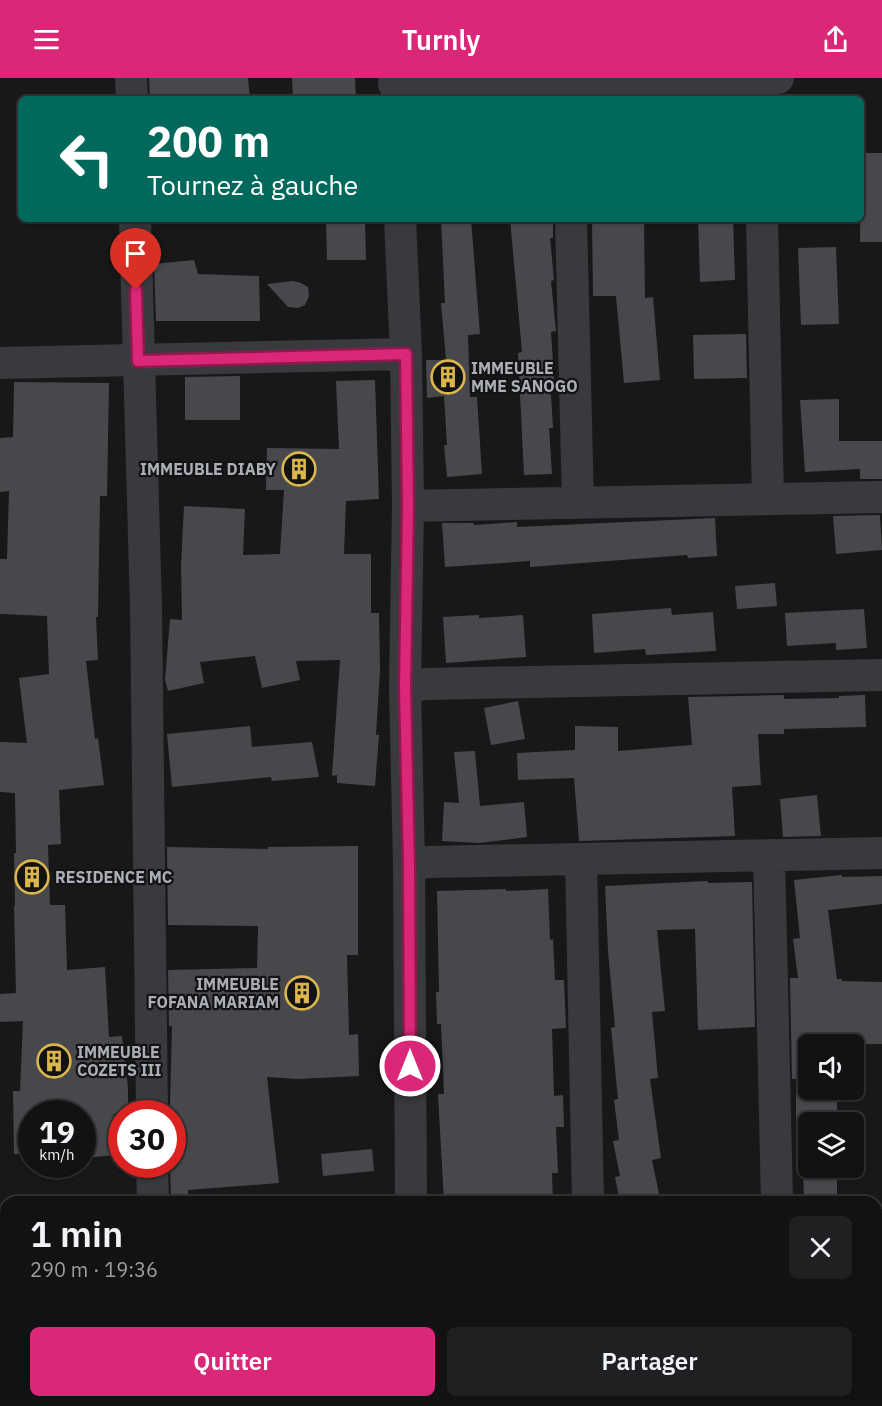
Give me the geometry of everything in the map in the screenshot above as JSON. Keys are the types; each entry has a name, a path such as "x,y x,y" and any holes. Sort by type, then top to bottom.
{"street":[{"path":"131,78 132,96"},
{"path":"758,78 759,96"},
{"path":"394,87 568,91 778,78"},
{"path":"135,222 146,607 152,1100"},
{"path":"400,222 406,354 408,506 405,687 409,864 411,1196"},
{"path":"571,222 578,503"},
{"path":"762,222 768,499"},
{"path":"0,363 406,354"},
{"path":"408,506 882,497"},
{"path":"405,687 449,684 882,675"},
{"path":"409,864 882,853"},
{"path":"769,855 777,1196"},
{"path":"581,859 588,1196"},
{"path":"152,1178 153,1196"}],"building":[{"path":"149,78 248,78 250,96 150,96"},
{"path":"292,78 355,78 356,96 293,96"},
{"path":"864,153 882,153 882,242 860,242 860,222 864,222"},
{"path":"326,222 365,222 366,260 327,260"},
{"path":"441,222 471,222 480,334 468,335 470,397 477,397 482,474 447,477 444,445 447,445 444,396 427,398 426,360 446,360 441,303 445,303"},
{"path":"510,222 553,222 553,238 550,238 554,280 551,281 556,331 551,332 554,379 550,379 553,428 549,428 552,474 524,475 518,353 522,352"},
{"path":"592,222 644,222 645,298 653,297 660,380 624,383 616,296 593,296"},
{"path":"698,222 733,222 735,280 700,282"},
{"path":"836,247 839,324 801,325 798,248"},
{"path":"194,260 198,274 259,276 260,321 156,321 154,264"},
{"path":"293,281 308,287 309,296 305,305 298,308 288,307 267,284"},
{"path":"746,334 747,378 694,379 693,335"},
{"path":"240,376 240,420 185,420 185,377"},
{"path":"375,380 379,499 346,501 344,554 371,554 371,613 379,613 380,670 376,735 379,735 375,786 337,783 337,775 332,776 340,660 296,661 300,680 262,688 255,656 200,662 204,683 168,691 165,680 170,619 182,620 181,566 184,506 245,509 243,555 280,554 284,490 266,490 267,448 339,449 336,381"},
{"path":"14,382 109,383 107,496 100,496 98,617 96,617 98,660 86,661 95,739 98,738 104,785 59,790 61,844 48,845 50,905 65,905 67,970 105,967 109,1037 122,1036 128,1100 108,1100 108,1156 96,1157 96,1100 18,1100 18,1154 14,1154 13,1091 20,1091 23,1021 0,1022 0,994 16,993 14,853 16,853 15,793 0,792 0,742 27,743 19,678 49,674 47,616 0,614 0,559 7,559 9,491 0,492 0,438 13,437"},
{"path":"839,399 839,441 882,441 882,479 860,479 860,469 805,472 800,400"},
{"path":"880,515 882,550 836,554 833,516"},
{"path":"715,518 717,556 688,558 687,555 530,567 530,561 445,567 442,523 474,523 474,525 517,522 517,527"},
{"path":"775,583 777,606 737,609 735,586"},
{"path":"671,608 672,615 713,612 716,651 646,655 645,649 594,653 592,614"},
{"path":"864,609 867,648 836,650 836,643 787,646 785,613"},
{"path":"479,615 479,618 523,615 526,657 446,663 443,617"},
{"path":"784,695 784,699 865,695 866,727 784,729 784,734 758,734 761,785 732,787 735,836 579,841 574,778 518,780 517,753 575,750 575,726 618,727 618,751 692,745 688,697"},
{"path":"518,701 525,739 491,745 484,708"},
{"path":"250,726 252,747 312,742 319,777 272,781 271,777 172,787 167,734"},
{"path":"475,751 480,806 524,802 527,837 479,843 442,841 444,802 459,803 454,752"},
{"path":"817,795 821,836 783,837 780,799"},
{"path":"358,846 358,955 347,955 349,1035 358,1034 359,1076 298,1079 267,1077 279,1183 188,1190 188,1196 171,1196 170,1178 186,1178 186,1100 170,1100 172,1026 169,1026 168,970 257,968 258,926 168,925 167,847 268,849 268,847"},
{"path":"842,875 842,877 882,876 882,904 828,910 837,979 882,982 882,1044 864,1044 864,1034 798,1034 798,1079 792,1079 790,978 798,978 793,939 800,938 794,880"},
{"path":"708,881 708,883 752,882 755,1027 698,1030 695,929 657,930 665,1011 652,1012 658,1078 650,1079 661,1158 652,1160 659,1194 649,1196 619,1196 615,1177 620,1176 613,1141 619,1140 614,1100 618,1099 611,1028 615,1027 605,886"},
{"path":"548,889 550,940 553,939 555,980 564,980 566,1028 552,1029 554,1096 563,1095 564,1127 556,1127 558,1173 552,1173 553,1196 444,1196 438,1094 444,1094 441,1024 437,1024 436,992 439,992 437,891"},
{"path":"796,1093 798,1093 798,1100 837,1100 837,1112 798,1112 798,1122 796,1122"},
{"path":"372,1149 374,1171 323,1176 321,1154"},
{"path":"803,1178 837,1178 837,1196 804,1196"}],"place":[{"name":"IMMEUBLE MME SANOGO","path":"448,377"},
{"name":"IMMEUBLE DIABY","path":"299,469"},
{"name":"RESIDENCE MC","path":"32,877"},
{"name":"IMMEUBLE FOFANA MARIAM","path":"302,993"},
{"name":"IMMEUBLE COZETS III","path":"54,1061"}],"route":[{"path":"136,290 138,361 406,354 408,506 405,687 410,1066"}]}
